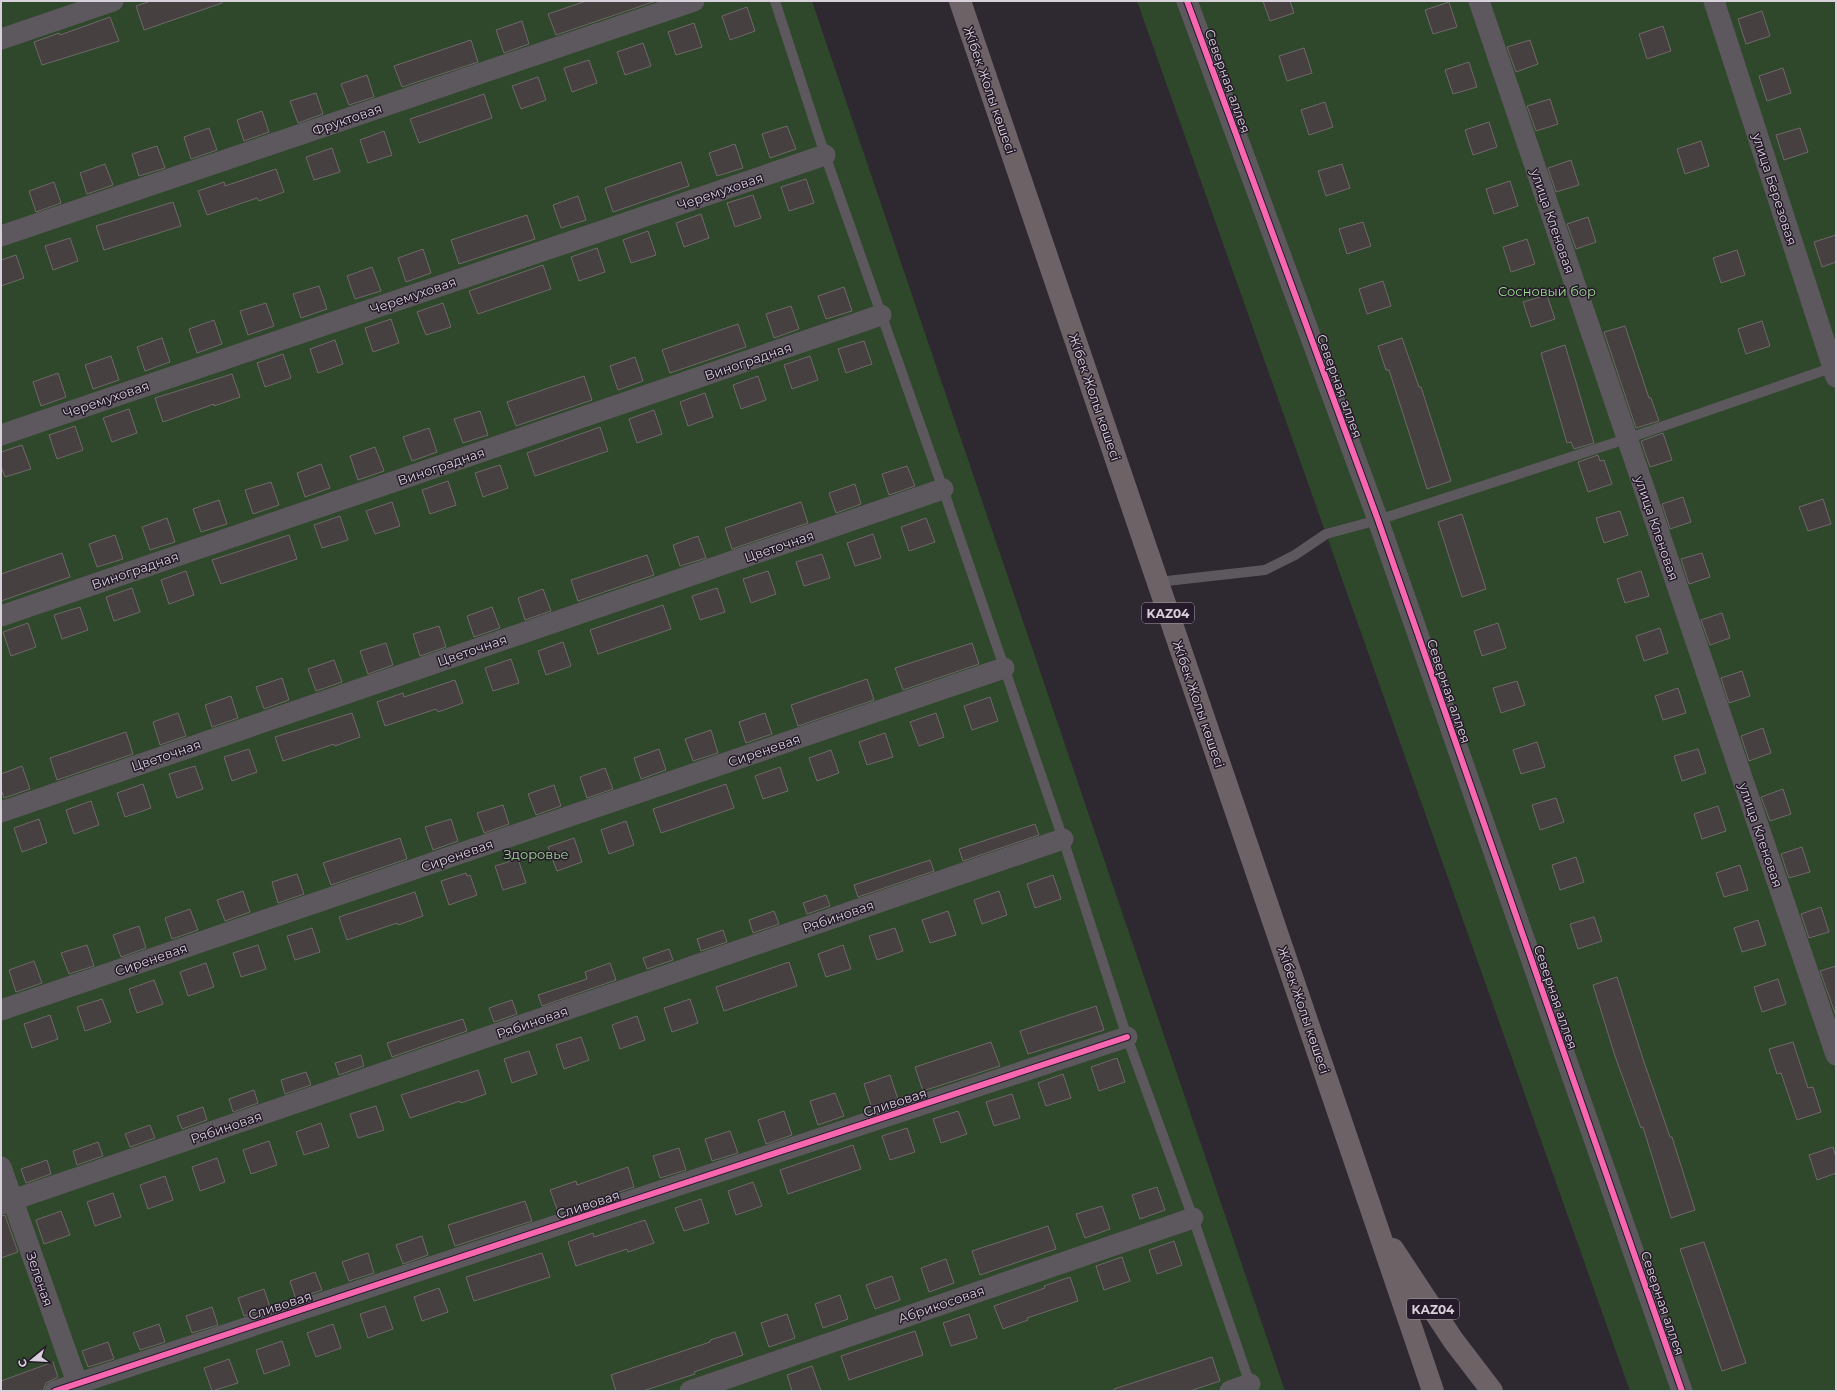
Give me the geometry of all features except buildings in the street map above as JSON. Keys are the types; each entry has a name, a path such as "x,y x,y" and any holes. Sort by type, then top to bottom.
{"highway":[{"name":"Жібек Жолы көшесі","path":"960,1 1377,1224"},
{"path":"1377,1224 1433,1391"},
{"name":"KАZ04","path":"1377,1224 1453,1340 1492,1391"}],"street":[{"path":"1,39 113,1"},
{"name":"Фруктовая","path":"1,236 694,1"},
{"name":"Северная аллея","path":"1187,1 1378,520 1682,1391"},
{"name":"улица Кленовая","path":"1479,1 1836,1055"},
{"name":"улица Березовая","path":"1714,1 1835,370"},
{"name":"Черемуховая","path":"1,435 825,155"},
{"name":"Виноградная","path":"1,616 881,315"},
{"name":"Цветочная","path":"1,812 943,489"},
{"name":"Сиреневая","path":"1,1010 1004,668"},
{"name":"Рябиновая","path":"7,1202 1063,839"},
{"name":"Сливовая","path":"55,1391 78,1387 1127,1037"},
{"name":"Зеленая","path":"1,1167 7,1202 78,1387"},
{"name":"Абрикосовая","path":"690,1391 1193,1218"},
{"path":"1230,1391 1251,1388"}],"lane":[{"path":"775,1 825,155 943,489 1063,839 1127,1037 1193,1218 1251,1388"},
{"path":"1158,582 1265,570 1294,555 1326,534 1378,520 1835,370"}],"green space":[{"name":"Здоровье","path":"1,1 812,1 1285,1391 1,1391"},
{"name":"Сосновый бор","path":"1137,1 1836,1 1836,1391 1630,1391"}],"cycle path":[{"path":"1187,1 1378,520 1682,1391"},
{"path":"55,1391 1127,1037"}]}
